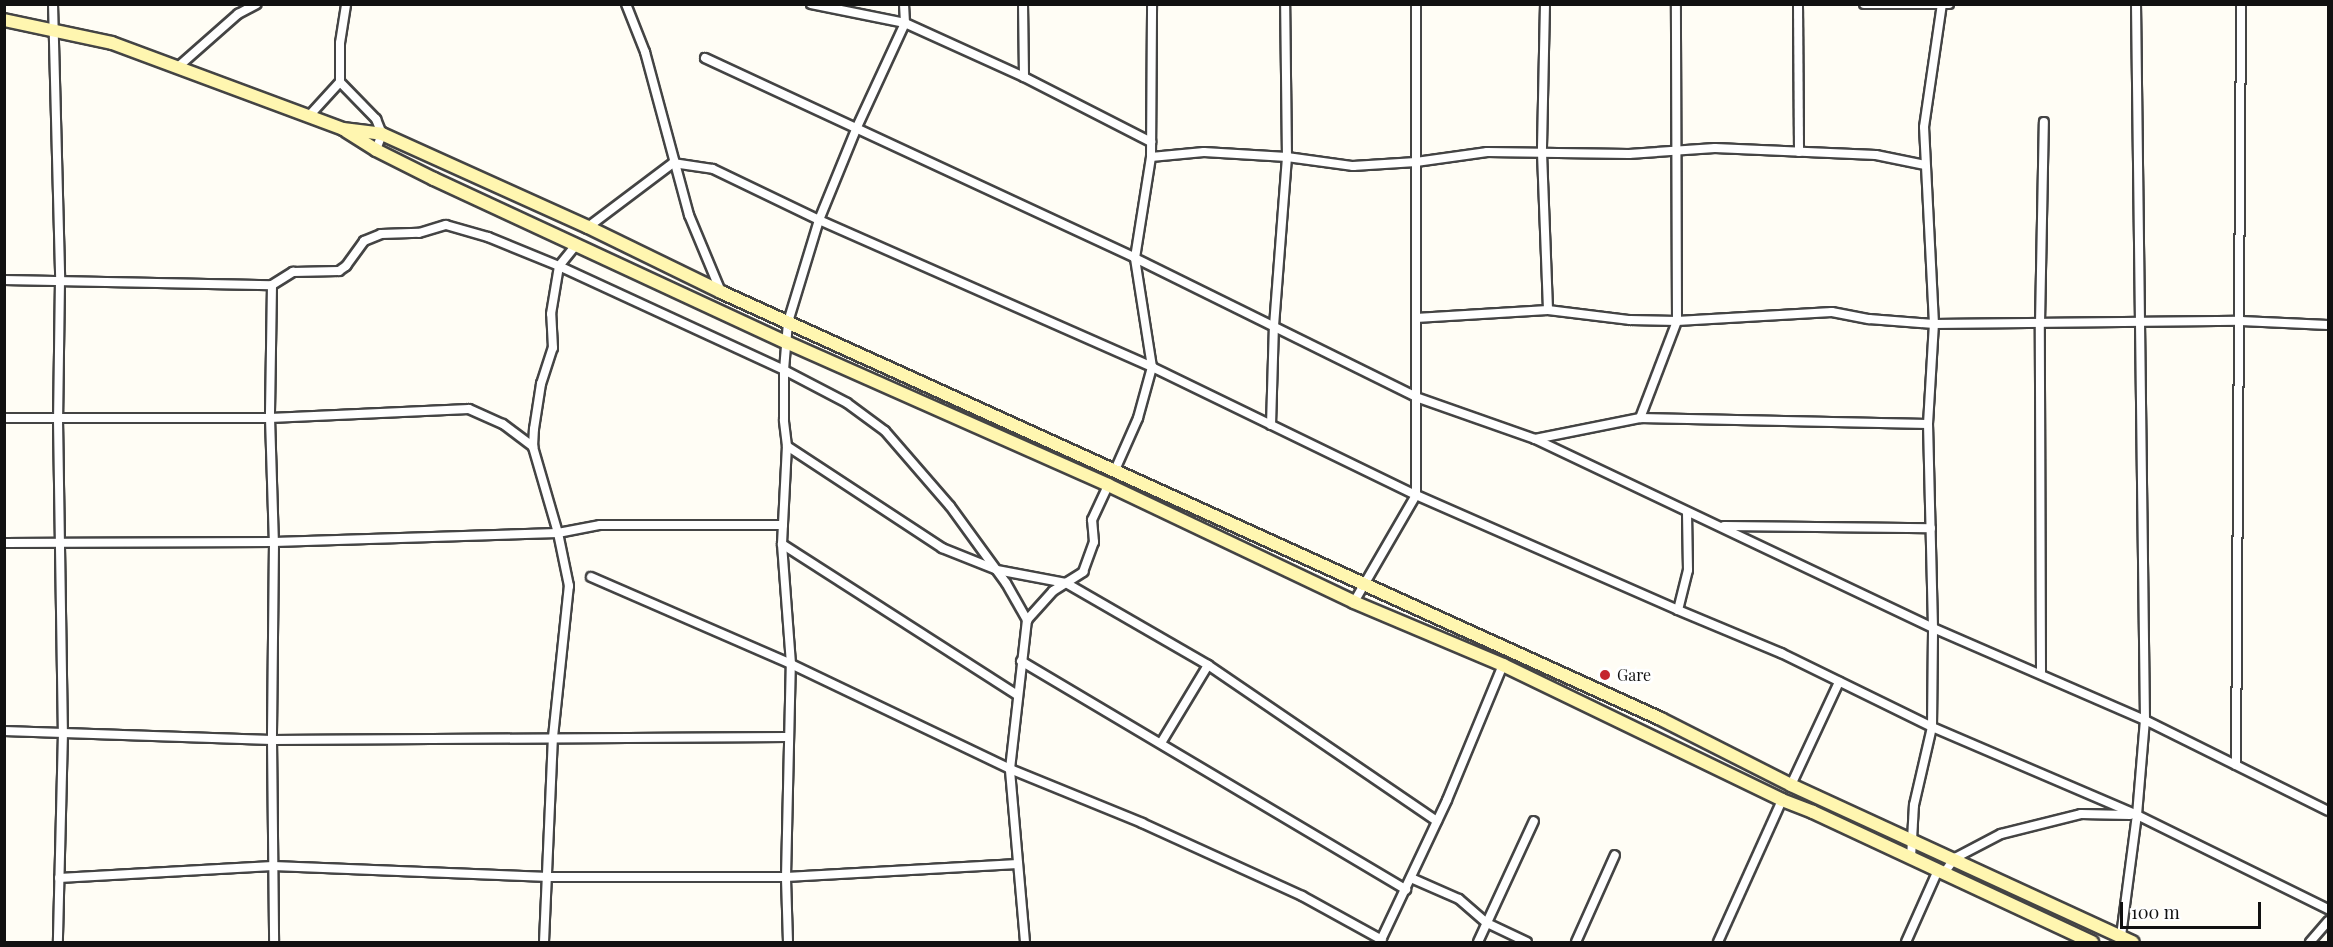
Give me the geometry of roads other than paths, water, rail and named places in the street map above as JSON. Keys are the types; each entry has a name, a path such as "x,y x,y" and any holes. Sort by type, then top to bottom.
{"main road":[{"path":"4,20 54,29 112,44 179,66 343,129 381,134 588,227 721,292 1115,470 1362,585 1661,719 1791,785 1955,858 2133,942"},
{"path":"343,129 376,150 788,343 1108,485 1354,602 1503,665 1782,800 1813,812 2092,942"},
{"path":"1503,665 1509,649"}],"street":[{"path":"53,4 60,280 58,420 63,732 57,942"},
{"path":"179,66 238,14 257,4"},
{"path":"308,117 340,82 340,44 346,4"},
{"path":"626,4 645,52 673,163 689,215 721,292"},
{"path":"812,4 905,23 1024,77 1151,142"},
{"path":"788,942 787,737 791,664 782,544 787,446 784,420 784,370 788,322 819,220 856,127 905,23 904,4"},
{"path":"1023,4 1024,77"},
{"path":"1115,470 1138,418 1152,367 1135,258 1151,157 1152,4"},
{"path":"1271,425 1274,326 1287,157 1285,4"},
{"path":"1354,602 1416,495 1416,4"},
{"path":"1545,4 1542,153 1548,310"},
{"path":"1640,418 1677,321 1676,4"},
{"path":"1798,4 1799,152"},
{"path":"1864,4 1945,5 1924,127 1934,324 1928,424 1933,628 1932,727 1914,805 1911,858"},
{"path":"2121,936 2137,815 2145,720 2136,4"},
{"path":"2236,765 2241,321 2241,4"},
{"path":"705,58 1135,258 1416,397 1535,439 1933,628 2041,672 2145,720 2328,811"},
{"path":"340,82 376,119 381,134 376,150"},
{"path":"2041,672 2040,323 2044,122"},
{"path":"1151,157 1204,152 1287,157 1353,166 1416,162 1487,152 1629,154 1715,148 1876,154 1925,165"},
{"path":"588,227 673,163 713,169 819,220 1152,367 1416,495 1781,653 1932,727 2137,815 2328,909"},
{"path":"4,280 272,285 293,272 339,271 346,267 364,241 381,234 419,233 446,225 488,237 559,266 784,370 847,403 885,431 950,507 997,570 1027,620"},
{"path":"544,942 549,877 553,737 569,586 558,533 533,447 541,384 553,348 551,314 559,266 576,244"},
{"path":"272,285 270,418 274,542 272,740 274,942"},
{"path":"1416,318 1548,310 1630,320 1677,321 1832,312 1869,319 1934,324 2241,321 2328,325"},
{"path":"4,418 58,420 270,418 469,409 503,424 533,447"},
{"path":"1535,439 1640,418 1928,424"},
{"path":"787,446 942,548 997,570 1066,583 1208,665 1437,821"},
{"path":"1025,942 1010,769 1027,620 1053,591 1083,572 1094,542 1092,520 1108,485"},
{"path":"1678,610 1688,570 1687,513"},
{"path":"4,543 274,542 558,533 600,525 783,525"},
{"path":"1719,526 1931,528"},
{"path":"782,544 1017,695"},
{"path":"591,577 791,664 1010,769 1142,823 1302,896 1381,941 1437,821 1503,665"},
{"path":"1021,661 1406,890"},
{"path":"1161,743 1208,665"},
{"path":"1791,785 1839,682"},
{"path":"4,731 272,740 787,737"},
{"path":"1718,942 1782,800"},
{"path":"1906,942 1941,871 1955,858 2001,834 2082,814 2137,815"},
{"path":"1478,942 1534,821"},
{"path":"1576,942 1615,855"},
{"path":"59,878 273,866 549,877 786,876 1018,864"},
{"path":"1411,878 1459,899 1487,923 1527,942"},
{"path":"2310,942 2328,921"}],"place":[{"name":"Gare","path":"1605,675"}]}
